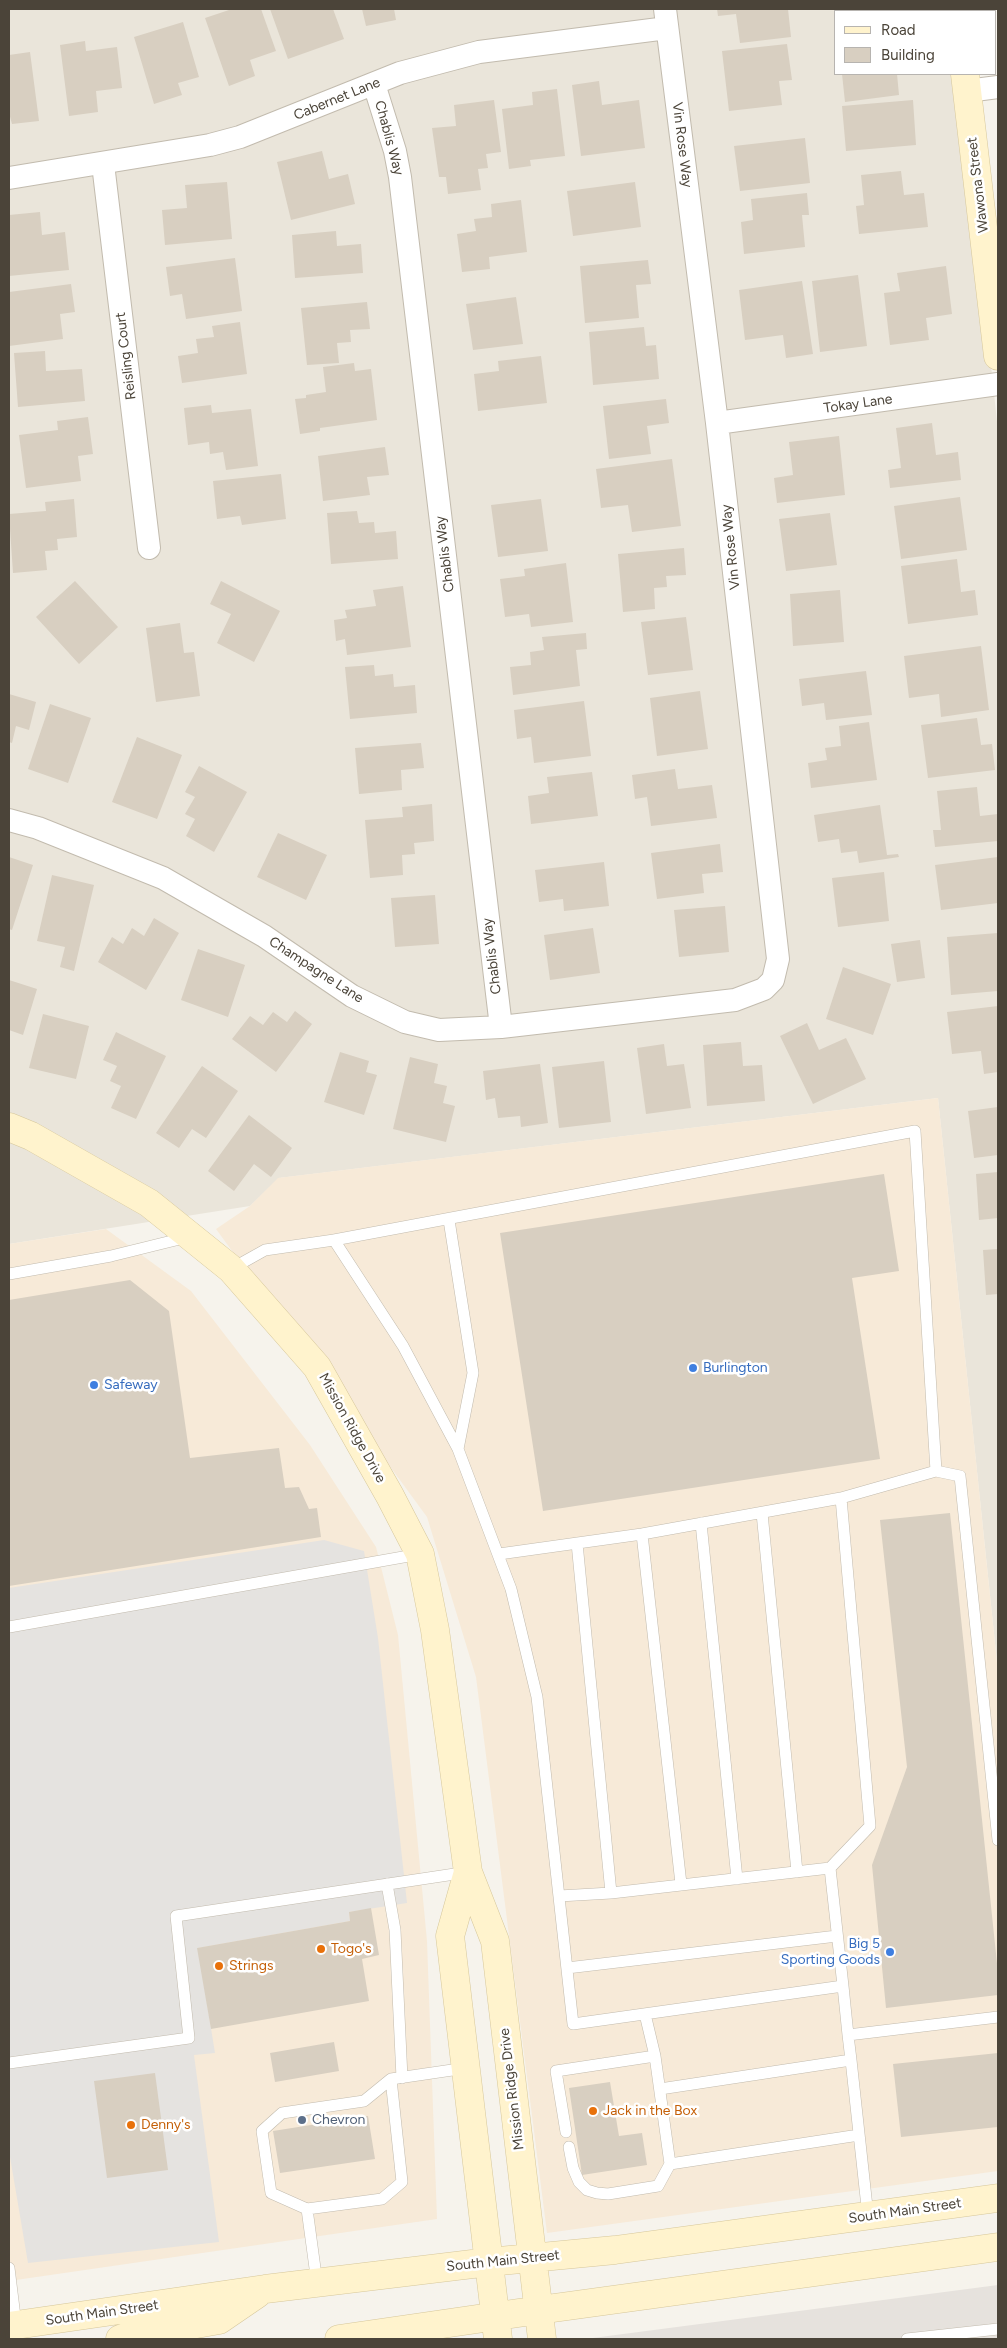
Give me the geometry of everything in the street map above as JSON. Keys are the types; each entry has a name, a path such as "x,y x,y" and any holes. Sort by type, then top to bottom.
{"street":[{"name":"Cabernet Lane","path":"9,178 210,145 240,137 400,74 479,52 666,18"},
{"name":"Vin Rose Way","path":"666,18 717,424 778,959 773,980 764,989 734,1000 674,1007"},
{"path":"966,82 998,87"},
{"name":"Wawona Street","path":"966,82 998,356"},
{"name":"Chablis Way","path":"374,84 395,152 400,177 501,1027"},
{"name":"Reisling Court","path":"103,164 149,548"},
{"name":"Tokay Lane","path":"717,424 998,384"},
{"name":"Champagne Lane","path":"9,820 38,828 164,878 264,936 352,996 405,1022 439,1030 501,1027 674,1007"},
{"name":"Mission Ridge Drive","path":"9,1127 31,1136 149,1203 231,1269 318,1367 420,1554 435,1630 468,1872 495,1941 542,2339"},
{"name":"Mission Ridge Drive","path":"468,1872 450,1936 496,2328"},
{"name":"South Main Street","path":"13,2326 317,2283 489,2262 615,2250 998,2198"},
{"path":"339,2339 496,2328 539,2310 998,2247"},
{"path":"120,2339 219,2320 265,2290"}],"lane":[{"path":"231,1269 265,1250 449,1220 915,1132 936,1471"},
{"path":"449,1220 473,1373 458,1449"},
{"path":"9,1274 111,1256 190,1236"},
{"path":"334,1240 403,1346 458,1449 511,1589 537,1697 573,2024 843,1986"},
{"path":"498,1554 642,1534 762,1513 841,1498 936,1471 960,1476 998,1840"},
{"path":"559,1896 611,1893 830,1868 870,1826 841,1498"},
{"path":"762,1513 797,1872"},
{"path":"701,1523 737,1879"},
{"path":"642,1534 681,1884"},
{"path":"577,1543 611,1893"},
{"path":"9,1627 420,1554"},
{"path":"830,1868 868,2216"},
{"path":"9,2063 189,2038 176,1916 468,1872"},
{"path":"387,1884 396,1930 396,2078 402,2182 382,2199 308,2209 271,2194 262,2131 282,2113 364,2101 396,2078 466,2068"},
{"path":"567,1968 837,1936"},
{"path":"569,2147 572,2168 579,2182 587,2190 608,2194 658,2186 670,2164 655,2056 644,2014"},
{"path":"848,2034 998,2017"},
{"path":"566,2132 556,2071 655,2056"},
{"path":"660,2089 851,2060"},
{"path":"670,2164 859,2135"},
{"path":"308,2209 317,2283"},
{"path":"9,2268 13,2326"},
{"path":"907,2339 982,2335 998,2329"}],"shaded area":[{"path":"9,9 954,9 834,10 834,75 960,75 998,431 998,1672 938,1098 279,1178 250,1206 9,1244"},
{"path":"938,1098 998,1672 998,2171 547,2233 476,1677 427,1517 216,1229 250,1206 278,1178"},
{"path":"106,1229 191,1291 310,1445 376,1547 398,1635 427,1941 437,2219 9,2281 9,1244"},
{"path":"324,1540 364,1551 378,1638 407,1903 349,1912 350,1921 198,1948 215,2053 194,2055 219,2242 28,2263 9,2151 9,1588"},
{"path":"998,2285 998,2339 585,2339"}],"building":[{"path":"232,9 261,9 276,51 250,60 255,76 229,86 205,18"},
{"path":"270,9 333,9 344,39 288,59"},
{"path":"362,9 394,9 396,20 366,26"},
{"path":"717,9 788,9 791,37 740,43 736,14 718,16"},
{"path":"183,22 199,77 178,83 182,95 154,104 134,37"},
{"path":"85,41 86,51 117,47 122,88 96,91 98,112 69,116 60,45"},
{"path":"787,44 792,80 779,81 782,105 729,111 722,51"},
{"path":"30,52 39,121 12,124 9,113 9,55"},
{"path":"842,75 897,75 899,95 845,102"},
{"path":"599,81 602,105 639,100 645,148 581,156 572,85"},
{"path":"557,89 565,156 530,160 531,166 509,169 502,109 533,105 532,92"},
{"path":"494,100 501,152 486,154 488,168 478,169 481,190 448,194 446,177 439,177 432,128 456,126 454,105"},
{"path":"913,100 916,145 846,151 842,106"},
{"path":"805,138 810,183 740,191 734,146"},
{"path":"322,151 329,179 348,174 355,204 291,220 277,162"},
{"path":"901,171 904,195 924,193 928,227 859,234 856,206 864,205 861,175"},
{"path":"227,182 232,239 165,245 162,210 187,208 185,185"},
{"path":"635,182 641,227 573,236 567,191"},
{"path":"807,193 809,215 802,215 805,247 744,254 741,222 753,220 751,199"},
{"path":"521,200 527,252 489,257 490,269 462,272 457,234 476,231 474,219 492,217 491,204"},
{"path":"40,212 42,235 65,232 69,270 9,276 9,215"},
{"path":"336,231 337,246 361,244 363,273 295,278 292,235"},
{"path":"235,258 242,311 186,319 182,294 170,296 166,267"},
{"path":"648,260 651,284 636,285 639,318 585,323 580,266"},
{"path":"946,266 952,314 926,318 929,340 890,345 884,293 900,291 897,273"},
{"path":"858,275 867,346 820,352 812,281"},
{"path":"802,281 813,354 786,358 783,335 745,340 739,290"},
{"path":"71,284 75,312 60,314 63,339 9,346 9,292"},
{"path":"516,297 523,344 473,350 466,304"},
{"path":"367,302 370,329 350,330 351,342 337,343 339,363 307,365 301,308"},
{"path":"240,322 247,374 182,383 178,356 198,353 196,339 214,337 212,326"},
{"path":"644,327 646,346 656,345 659,379 593,385 589,332"},
{"path":"45,351 46,371 82,369 85,401 18,407 14,353"},
{"path":"541,356 547,403 478,411 474,374 499,371 498,361"},
{"path":"354,363 355,371 371,369 377,420 320,428 320,431 300,434 295,399 326,392 323,367"},
{"path":"666,399 669,423 647,426 651,454 609,459 603,406"},
{"path":"211,405 212,413 251,409 258,466 226,470 223,452 210,454 209,442 188,445 184,408"},
{"path":"88,417 93,454 78,456 81,481 26,488 19,435 58,430 57,421"},
{"path":"932,423 936,455 958,452 961,480 890,488 888,470 901,468 896,428"},
{"path":"839,436 845,495 777,503 774,478 793,475 789,442"},
{"path":"385,447 389,475 367,477 370,495 323,501 318,456"},
{"path":"672,459 681,526 632,532 628,505 601,508 596,469"},
{"path":"281,474 286,519 242,525 240,516 217,519 213,481"},
{"path":"960,497 967,550 901,559 894,506"},
{"path":"74,499 77,537 57,539 58,550 45,551 47,570 13,573 9,514 46,511 45,502"},
{"path":"541,499 548,551 498,557 491,505"},
{"path":"357,511 359,523 374,522 375,533 396,531 398,559 331,564 327,513"},
{"path":"830,513 837,565 786,571 779,519"},
{"path":"684,548 686,575 666,576 667,587 654,588 655,609 623,612 618,554"},
{"path":"957,559 961,592 975,590 978,615 908,624 901,566"},
{"path":"566,563 573,622 531,627 529,614 505,617 500,579 525,576 524,569"},
{"path":"75,581 118,627 79,664 36,617"},
{"path":"221,581 280,611 254,662 217,643 231,614 210,604"},
{"path":"403,586 411,647 347,655 345,639 336,641 334,620 347,618 345,610 376,606 373,590"},
{"path":"840,590 844,642 793,646 790,594"},
{"path":"686,617 693,670 648,675 641,622"},
{"path":"180,623 184,653 194,652 200,696 156,702 146,628"},
{"path":"586,633 587,649 576,650 580,686 513,695 510,667 531,665 530,652 544,650 542,637"},
{"path":"981,646 989,710 941,717 939,694 909,698 904,656"},
{"path":"374,665 375,676 393,674 394,687 415,685 417,713 350,719 345,667"},
{"path":"866,671 872,715 826,720 824,703 802,706 799,679"},
{"path":"700,691 708,749 657,756 650,698"},
{"path":"9,694 36,702 29,730 16,726 12,743 9,742"},
{"path":"584,701 591,756 534,763 531,737 517,739 514,710"},
{"path":"50,704 91,718 68,783 28,769"},
{"path":"977,718 981,745 992,744 995,770 928,778 921,725"},
{"path":"869,722 877,780 811,788 808,763 827,760 825,748 841,746 839,726"},
{"path":"137,737 182,755 157,819 112,802"},
{"path":"421,743 424,768 401,770 402,790 359,794 355,748"},
{"path":"199,766 247,792 214,852 186,836 195,819 185,814 195,797 185,792"},
{"path":"675,769 678,789 712,785 717,818 651,826 647,797 635,799 632,775"},
{"path":"592,772 598,816 531,824 528,796 549,793 547,777"},
{"path":"977,787 980,816 998,814 998,841 935,847 933,830 941,830 937,791"},
{"path":"432,804 434,841 414,843 415,854 402,855 403,875 370,878 365,820 403,817 402,807"},
{"path":"880,805 887,855 898,854 899,857 859,863 857,851 841,853 839,839 818,842 814,815"},
{"path":"278,833 327,855 306,900 257,877"},
{"path":"720,844 723,872 702,874 704,893 657,899 651,853"},
{"path":"9,857 33,865 12,930 9,929"},
{"path":"998,857 998,903 941,910 935,865"},
{"path":"604,862 609,906 564,911 563,899 539,902 535,870"},
{"path":"884,872 889,921 838,927 832,878"},
{"path":"52,875 94,885 74,971 60,967 65,947 37,941"},
{"path":"435,895 439,944 395,947 391,898"},
{"path":"725,906 729,952 679,957 674,910"},
{"path":"154,918 179,933 146,990 98,962 112,937 123,944 132,928 144,936"},
{"path":"593,928 600,973 550,980 544,935"},
{"path":"998,933 998,991 951,995 947,937"},
{"path":"920,940 925,978 897,982 891,944"},
{"path":"198,949 245,965 228,1017 181,1000"},
{"path":"843,967 891,984 873,1035 826,1019"},
{"path":"9,980 37,989 23,1035 9,1030"},
{"path":"998,1006 998,1072 984,1074 981,1051 952,1054 947,1012"},
{"path":"295,1011 312,1024 276,1072 232,1039 250,1016 263,1025 273,1012 287,1022"},
{"path":"43,1014 89,1026 76,1079 29,1068"},
{"path":"807,1023 819,1050 846,1038 866,1079 813,1104 780,1036"},
{"path":"116,1032 166,1056 136,1119 111,1108 121,1086 110,1081 117,1066 103,1060"},
{"path":"741,1042 743,1066 762,1065 765,1101 707,1106 703,1045"},
{"path":"664,1044 667,1066 684,1064 691,1108 646,1114 637,1048"},
{"path":"340,1052 369,1061 366,1072 377,1075 364,1115 324,1102"},
{"path":"410,1057 438,1064 434,1083 447,1086 443,1103 455,1106 446,1142 393,1129"},
{"path":"604,1061 611,1122 559,1128 552,1067"},
{"path":"540,1064 548,1123 521,1127 520,1116 498,1118 495,1098 486,1100 483,1071"},
{"path":"202,1066 238,1091 206,1138 192,1129 179,1148 156,1133"},
{"path":"998,1107 998,1155 974,1158 968,1111"},
{"path":"249,1115 292,1148 271,1177 254,1164 234,1191 208,1171"},
{"path":"998,1172 998,1218 979,1220 976,1174"},
{"name":"Burlington","path":"884,1174 899,1271 852,1278 880,1459 543,1511 500,1233"},
{"path":"998,1249 998,1294 986,1295 983,1250"},
{"name":"Safeway","path":"130,1280 169,1311 190,1458 279,1448 285,1488 299,1487 309,1509 317,1508 321,1537 9,1586 9,1300"},
{"path":"950,1513 998,1973 998,1995 886,2008 872,1865 907,1767 880,1520"},
{"path":"371,1908 379,1955 362,1959 369,2001 211,2029 197,1948 350,1921 349,1912"},
{"path":"334,2042 339,2071 275,2082 270,2053"},
{"path":"998,2053 998,2127 901,2137 893,2064"},
{"name":"Denny's","path":"155,2073 168,2170 107,2178 94,2081"},
{"name":"Jack in the Box","path":"610,2082 619,2136 642,2133 647,2165 582,2175 569,2088"},
{"path":"368,2116 375,2159 280,2173 273,2131"}],"place":[{"name":"Burlington","path":"693,1368"},
{"name":"Safeway","path":"94,1385"},
{"name":"Togo's","path":"321,1949"},
{"name":"Big 5 Sporting Goods","path":"890,1952"},
{"name":"Strings","path":"219,1966"},
{"name":"Jack in the Box","path":"593,2111"},
{"name":"Chevron","path":"302,2120"},
{"name":"Denny's","path":"131,2125"}]}
